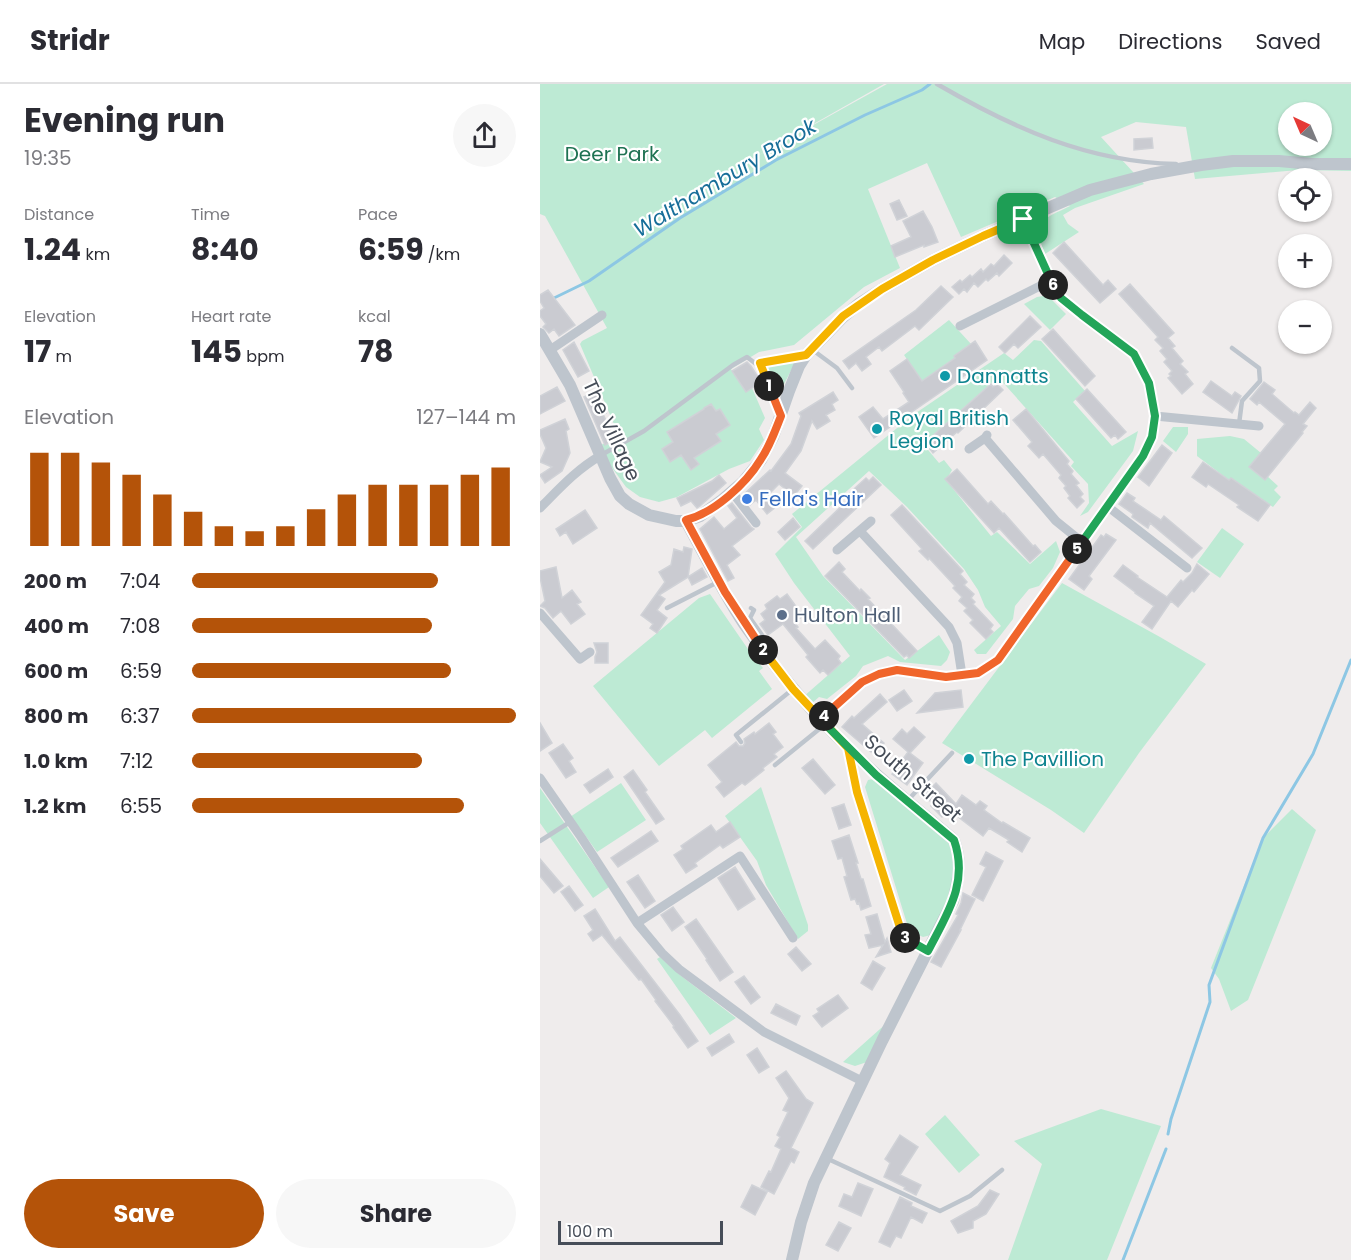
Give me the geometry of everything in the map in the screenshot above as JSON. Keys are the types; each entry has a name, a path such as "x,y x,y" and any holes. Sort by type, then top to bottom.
{"street":[{"path":"686,520 700,516 732,492 761,460 773,437 799,366 808,352 843,316 882,289 933,260 1090,190 1151,174 1233,162 1279,160 1312,164 1351,164"},
{"path":"822,721 862,682 879,674 897,670 946,677 978,673 998,660 1143,456 1152,437 1155,416 1149,383 1134,354 1061,298 1050,280 1023,219"},
{"path":"960,326 1050,280"},
{"path":"550,350 602,315"},
{"name":"The Village","path":"540,334 570,385 600,456 621,496 629,504 649,515 676,521 686,520"},
{"path":"1155,416 1259,426"},
{"path":"969,449 986,436 1056,521 1082,542"},
{"path":"540,508 563,484 600,456"},
{"path":"732,492 756,523"},
{"path":"1107,506 1187,568"},
{"name":"South Street","path":"686,520 719,582 747,620 765,652 793,689 876,775 954,840 958,852 959,881 953,901 862,1081 814,1183 792,1260"},
{"path":"837,550 871,521"},
{"path":"860,531 949,627 957,643 962,675"},
{"path":"540,614 579,659 590,652"},
{"path":"848,748 857,792 903,937 928,951"},
{"path":"540,778 637,923 679,969 765,1032 862,1081"},
{"path":"637,923 740,856 793,938"}],"lane":[{"path":"938,84 1034,134 1089,152 1148,163 1201,165"},
{"path":"1232,348 1259,368 1260,381 1242,401 1239,424"},
{"path":"600,456 644,431 747,357 756,364 808,352 837,368 852,388"},
{"path":"760,363 781,416"},
{"path":"667,608 719,582"},
{"path":"747,620 754,610 751,608"},
{"path":"741,742 736,735 793,689"},
{"path":"775,765 822,721"},
{"path":"907,801 951,753"},
{"path":"540,841 570,822"},
{"path":"826,1158 940,1211 970,1196 1002,1170"}],"green space":[{"name":"Deer Park","path":"540,84 884,84 743,164 887,84 1351,84 1351,171 1332,171 1332,168 1278,168 1278,172 1195,179 1186,127 1136,122 1101,137 1144,184 1075,208 1063,215 1068,224 1079,232 1045,254 1039,234 1042,222 1070,206 1055,197 961,237 927,163 868,189 900,268 864,287 794,345 759,352 731,369 752,388 765,418 759,429 764,440 750,461 729,469 677,497 659,502 640,497 626,487 597,447 619,436 580,344 607,328 545,216 540,214"},
{"path":"1048,296 1066,314 1050,330 1024,304"},
{"path":"949,320 971,344 954,356 960,364 950,361 914,387 919,377 904,355"},
{"path":"1034,340 1041,341 1085,391 1073,402 1112,446 1138,431 1133,451 1088,512 1080,516 1089,503 1088,484 1071,466 1074,462 998,377 923,444 939,463 944,460 952,470 946,480 991,536 997,532 1030,564 1056,541 1060,552 1053,568 1039,586 1029,589 1015,606 1013,619 986,654 977,654 974,650 1001,626 985,607 978,590 964,569 907,507 869,471 796,537 823,576 905,660 939,635 950,652 947,660 941,666 900,662 888,656 863,666 856,676 827,699 819,697 810,705 803,697 850,656 794,583 775,554 802,527 792,514 913,415 1004,353 1013,360"},
{"path":"797,359 783,386 777,404 766,366"},
{"path":"1173,427 1188,427 1188,434 1176,452 1163,441"},
{"path":"1230,436 1244,439 1261,453 1250,467 1267,476 1278,486 1274,490 1281,497 1273,507 1231,478 1229,480 1197,456 1197,439"},
{"path":"1222,528 1244,544 1220,578 1197,562"},
{"path":"1062,583 1206,664 1139,753 1084,833 942,743"},
{"path":"710,594 763,668 759,671 772,689 712,738 705,730 659,766 593,686 699,598"},
{"path":"878,778 947,837 953,854 956,877 937,929 931,935 923,937 912,932 908,927 865,787 868,780"},
{"path":"621,783 646,820 597,852 570,817"},
{"path":"761,787 808,925 808,931 798,939 766,885 757,861 725,816"},
{"path":"540,788 609,887 593,898 540,823"},
{"path":"1292,809 1316,830 1248,1000 1231,1011 1219,979 1211,968 1263,838"},
{"path":"660,957 736,1018 710,1035 657,959"},
{"path":"889,1021 867,1062 855,1066 843,1062"},
{"path":"1101,1109 1161,1126 1107,1260 1008,1260 1042,1164 1014,1141"},
{"path":"945,1115 980,1155 959,1173 925,1134"}],"building":[{"path":"1152,138 1153,148 1134,150 1134,139"},
{"path":"899,200 907,216 897,220 890,204"},
{"path":"923,211 938,242 895,257 891,246 911,237 903,221"},
{"path":"1064,242 1103,285 1108,280 1116,289 1100,303 1053,253"},
{"path":"1004,255 1012,263 999,276 997,273 978,287 974,283 967,292 964,289 959,294 952,287 970,275 972,277 981,269 983,272 991,264 994,266"},
{"path":"1130,284 1174,333 1168,338 1175,346 1172,348 1183,361 1180,364 1188,372 1185,374 1193,384 1182,394 1168,378 1172,371 1164,362 1167,359 1160,351 1163,348 1155,340 1158,337 1119,294"},
{"path":"941,286 953,297 919,330 915,326 882,351 879,347 866,357 871,364 862,371 856,363 849,369 843,361 916,310"},
{"path":"548,290 575,325 559,336 554,329 549,333 543,327 546,324 540,316 540,311 544,308 540,295"},
{"path":"1030,316 1041,327 1018,348 1014,344 1005,353 999,347"},
{"path":"1053,329 1095,376 1085,386 1042,339"},
{"name":"Dannatts","path":"975,341 987,360 874,438 859,417 873,407 883,419 909,402 890,371 907,359 922,381"},
{"path":"574,342 589,371 578,377 563,350"},
{"path":"747,362 761,382 746,392 732,371"},
{"path":"1211,381 1232,396 1235,392 1241,396 1232,413 1203,392"},
{"path":"1264,382 1275,390 1272,394 1294,413 1299,415 1310,402 1316,408 1303,424 1307,426 1303,433 1265,480 1249,467 1285,424 1259,402 1257,405 1250,399"},
{"path":"991,384 993,387 997,384 1003,390 958,433 933,453 927,445 931,441 929,439"},
{"path":"557,387 565,401 540,414 540,396"},
{"path":"1087,389 1126,432 1118,439 1115,435 1111,438 1076,399"},
{"path":"595,392 606,413 603,414 615,440 605,445 584,397"},
{"path":"833,392 838,400 832,404 835,410 826,415 830,421 817,429 812,421 801,451 785,473 802,486 794,496 779,484 768,495 777,506 767,514 756,500 750,505 743,495 771,471 791,444 801,416 799,413"},
{"path":"711,404 716,411 720,409 730,425 716,434 721,441 694,458 699,464 691,470 681,455 670,462 662,449 673,442 667,432"},
{"path":"1026,409 1069,461 1067,464 1073,471 1071,474 1079,483 1076,485 1083,494 1080,497 1084,501 1077,508 1068,498 1070,496 1064,488 1066,486 1059,478 1061,475 1043,454 1039,458 1028,446 1032,442 1013,420"},
{"path":"565,419 569,429 566,431 570,453 562,471 545,483 540,475 552,467 540,462 546,448 540,430"},
{"path":"1162,445 1172,453 1149,486 1138,477"},
{"path":"1203,462 1270,505 1258,521 1208,484 1206,487 1192,477"},
{"path":"957,469 988,504 991,501 1041,552 1030,562 999,528 994,533 945,479"},
{"path":"719,475 726,483 700,506 697,508 691,501 681,506 677,498 712,481"},
{"path":"873,477 881,485 813,549 805,541 851,497 849,494 855,488 866,478 869,481"},
{"path":"1127,493 1135,498 1133,501 1161,520 1164,516 1202,548 1192,558 1150,523 1148,528 1132,517 1133,514 1119,504"},
{"path":"732,503 754,529 732,546 740,555 727,565 734,578 728,581 700,529 714,517 724,529 737,518 728,506"},
{"path":"902,505 963,571 960,574 967,582 964,585 974,594 971,598 975,602 973,604 993,625 990,629 993,632 986,639 970,623 973,620 964,611 967,608 959,601 962,597 953,588 955,586 929,558 928,560 919,551 922,549 891,515"},
{"path":"585,510 597,528 573,544 566,532 560,536 556,529"},
{"path":"793,518 800,527 785,540 778,532"},
{"path":"1106,534 1116,540 1089,576 1092,579 1084,590 1069,579 1101,535 1104,537"},
{"path":"684,547 692,549 688,577 659,595 665,599 657,610 667,618 657,633 650,628 653,624 641,615 665,582 659,572 671,565 674,549 683,552"},
{"path":"839,562 845,569 842,572 870,598 868,599 917,651 909,658 907,655 904,657 825,576"},
{"path":"1197,564 1209,574 1178,607 1171,601 1152,629 1142,622 1154,606 1114,576 1123,565 1167,597 1181,580 1183,582 1192,573"},
{"path":"556,567 562,598 572,590 581,602 577,604 585,614 571,624 561,611 553,618 545,608 540,606 545,601 540,571"},
{"path":"702,568 707,577 692,585 688,577"},
{"path":"787,594 803,616 794,622 798,627 796,628 815,649 825,640 840,656 838,659 841,663 828,675 823,670 820,673 783,624 768,635 760,624 765,620 761,614 767,609 765,605 777,596 780,599"},
{"path":"594,643 608,643 608,663 595,663 597,652"},
{"path":"904,690 912,701 897,711 889,700"},
{"path":"961,690 963,707 917,713 935,693"},
{"path":"880,694 887,702 862,724 884,743 877,752 873,749 871,752 842,727"},
{"path":"540,723 552,743 540,751"},
{"path":"769,723 776,732 773,734 783,747 774,754 777,757 745,785 742,783 724,797 716,787 722,782 708,765 736,742 739,746 743,746 744,739"},
{"path":"914,727 925,737 910,753 923,763 907,785 892,774 908,752 893,739 902,729 907,734"},
{"path":"563,744 573,758 569,761 576,772 566,778 549,753"},
{"path":"813,759 835,785 825,794 802,768"},
{"path":"608,769 613,777 590,793 584,785"},
{"path":"633,770 664,819 656,824 624,777"},
{"path":"936,783 956,804 962,795 976,805 980,801 987,806 984,810 1030,838 1022,852 1007,842 1009,840 989,828 983,836 949,810 942,817 924,795"},
{"path":"844,804 851,825 839,829 832,808"},
{"path":"730,822 740,837 723,848 720,845 695,863 697,866 686,873 674,855 683,849 681,846 711,825 716,832"},
{"path":"651,831 658,841 618,867 611,858"},
{"path":"849,835 871,906 861,910 855,899 851,900 844,877 847,876 842,858 838,859 832,841"},
{"path":"986,852 1003,861 983,901 972,895 986,867 980,864"},
{"path":"540,859 563,886 554,893 540,876"},
{"path":"735,867 755,899 738,910 718,878"},
{"path":"638,875 655,901 645,908 627,882"},
{"path":"569,886 583,905 575,911 561,892"},
{"path":"963,893 975,899 941,967 931,962 958,915 956,914"},
{"path":"673,907 684,922 672,931 661,915"},
{"path":"595,909 615,941 620,937 698,1041 688,1048 641,979 639,980 602,935 593,941 588,934 593,930 584,916"},
{"path":"877,914 885,942 887,938 891,952 876,957 883,945 869,948 865,935 871,934 866,917"},
{"path":"696,919 733,972 720,981 685,927"},
{"path":"796,947 811,964 802,971 788,954"},
{"path":"873,961 885,968 872,990 861,983"},
{"path":"744,976 760,997 751,1004 735,982"},
{"path":"838,995 848,1008 822,1027 813,1016 819,1012 817,1009"},
{"path":"776,1004 800,1016 796,1025 771,1013"},
{"path":"729,1034 734,1042 712,1056 707,1048"},
{"path":"757,1048 769,1067 759,1073 747,1055"},
{"path":"786,1071 806,1099 813,1103 791,1148 799,1152 794,1163 791,1161 774,1194 761,1187 769,1171 771,1172 781,1149 775,1146 780,1137 777,1135 788,1112 783,1110 789,1098 776,1078"},
{"path":"900,1135 918,1147 900,1175 921,1185 916,1195 884,1177 890,1163 885,1159"},
{"path":"858,1183 873,1189 861,1216 839,1206 844,1194 852,1197"},
{"path":"752,1185 767,1192 755,1215 741,1207"},
{"path":"990,1190 999,1194 986,1214 973,1221 973,1228 958,1233 951,1221 978,1206"},
{"path":"900,1197 912,1203 911,1206 927,1213 922,1223 911,1217 901,1238 896,1236 890,1247 879,1242"},
{"path":"839,1222 851,1228 838,1251 826,1245"}],"waterway":[{"name":"Walthambury Brook","path":"552,299 589,281 680,218 776,160 865,115 922,90 930,84"},
{"path":"1168,1134 1210,1002 1209,985 1263,838 1313,754 1351,660"},
{"path":"1123,1260 1166,1149"}],"place":[{"name":"Dannatts","path":"945,376"},
{"name":"Royal British Legion","path":"877,429"},
{"name":"Fella's Hair","path":"747,499"},
{"name":"Hulton Hall","path":"782,615"},
{"name":"The Pavillion","path":"969,759"}],"route":[{"path":"1023,219 933,260 882,289 843,316 806,355 760,363 781,416 773,437 761,460 743,482 700,516 686,520 744,623 793,689 820,719 838,737 848,748 857,792 903,937 928,951 953,901 959,881 958,852 954,840 876,775 848,748 820,719 862,682 879,674 897,670 946,677 978,673 998,660 1143,456 1152,437 1155,416 1149,383 1134,354 1061,298 1050,280 1023,219"}]}
